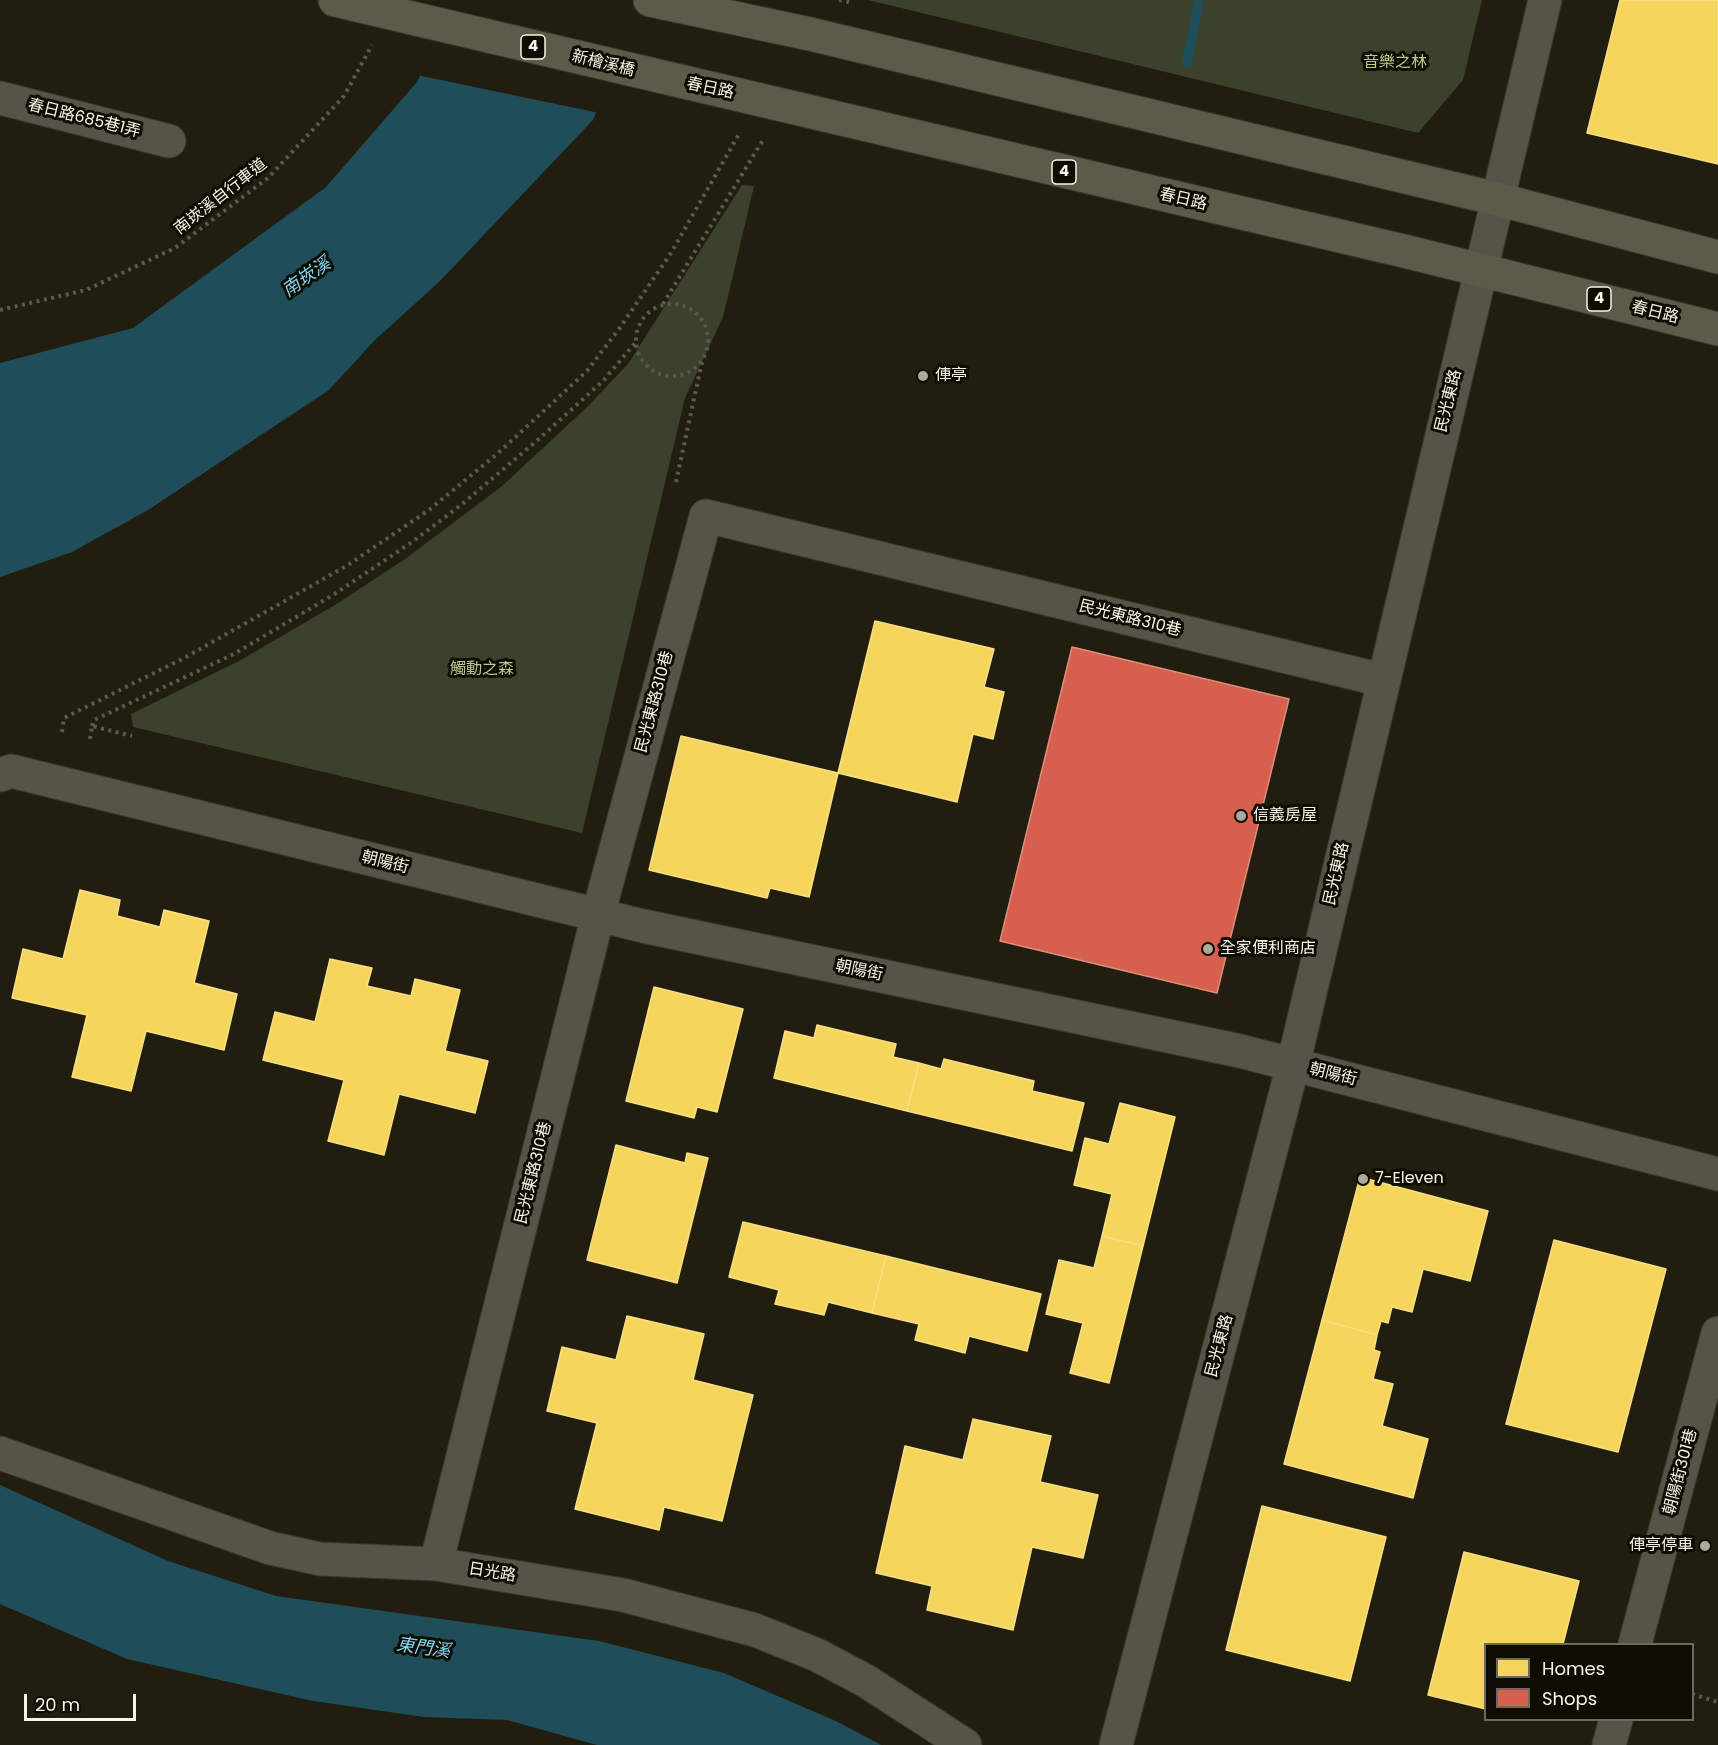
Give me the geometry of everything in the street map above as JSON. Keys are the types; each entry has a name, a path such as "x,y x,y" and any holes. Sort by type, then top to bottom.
{"main road":[{"name":"4","path":"335,0 385,6"},
{"path":"657,2 810,34 1497,199 1718,257"},
{"name":"新檜溪橋","path":"385,6 418,20 647,75"},
{"name":"春日路","path":"647,75 1481,270 1718,329"}],"street":[{"name":"民光東路","path":"1116,1745 1293,1065 1382,680 1545,0"},
{"name":"春日路685巷1弄","path":"0,98 169,141"},
{"name":"民光東路310巷","path":"436,1564 598,915 706,516 1382,680"},
{"name":"朝陽街","path":"0,775 11,771 598,915 1240,1051 1718,1174"},
{"name":"朝陽街301巷","path":"1635,1643 1718,1334"},
{"name":"日光路","path":"0,1453 270,1548 320,1558 436,1564 623,1595 755,1630 818,1654 866,1681 965,1745"},
{"path":"1609,1745 1615,1721"}],"path":[{"path":"839,0 849,2"},
{"name":"南崁溪自行車道","path":"0,310 86,290 175,248 268,178 344,96 371,49 385,6"},
{"path":"62,732 64,718 186,657 348,565 429,510 497,454 587,371 613,337 670,253 739,134"},
{"path":"663,305 763,140"},
{"path":"90,739 94,720 234,654 333,595 412,542 461,505 603,381 635,343 640,322 647,314 670,303 685,305 702,318 708,341 676,482"},
{"path":"635,343 644,363 665,376 685,374 702,360"},
{"path":"92,726 132,736"},
{"path":"1694,1695 1718,1701"}],"green space":[{"name":"音樂之林","path":"868,0 1482,0 1463,80 1418,133"},
{"name":"觸動之森","path":"742,185 754,186 723,317 685,398 582,833 133,727 131,714 239,661 335,605 405,559 501,487 586,408 628,364"}],"water":[{"name":"南崁溪","path":"453,0 644,0 593,120 440,281 374,341 329,390 148,510 72,552 0,577 0,363 133,328 326,187 417,82"},
{"name":"東門溪","path":"0,1485 168,1561 276,1596 599,1641 724,1673 836,1721 881,1745 597,1745 507,1720 424,1717 313,1701 127,1659 0,1604"}],"pier":[{"path":"450,0 647,0 599,113 417,75"}],"building: Homes":[{"path":"1620,0 1718,0 1718,164 1587,133"},
{"path":"875,621 994,649 984,687 1004,692 993,739 973,734 957,802 838,773"},
{"path":"681,736 838,773 809,897 770,888 767,898 649,870"},
{"path":"80,890 120,900 117,916 160,927 164,910 209,921 194,983 237,994 224,1050 146,1031 131,1091 72,1077 87,1015 12,998 23,949 63,959"},
{"path":"330,959 372,968 367,986 411,996 415,979 460,990 445,1051 488,1061 475,1113 399,1094 384,1155 328,1141 344,1080 263,1060 275,1012 315,1022"},
{"path":"654,987 743,1009 717,1112 697,1107 694,1118 626,1101"},
{"path":"817,1025 896,1044 893,1057 919,1063 907,1111 774,1078 785,1031 814,1038"},
{"path":"944,1059 1034,1081 1032,1091 1084,1103 1072,1151 907,1111 919,1063 941,1069"},
{"path":"1120,1103 1175,1117 1143,1246 1102,1236 1112,1194 1074,1185 1085,1138 1109,1144"},
{"path":"616,1145 685,1163 687,1153 708,1158 677,1283 587,1260"},
{"path":"1360,1177 1488,1211 1470,1281 1423,1269 1412,1312 1392,1307 1388,1323 1381,1321 1377,1335 1322,1320"},
{"path":"743,1222 886,1256 872,1313 828,1302 824,1315 775,1304 779,1290 729,1277"},
{"path":"1102,1236 1143,1246 1109,1383 1070,1373 1083,1323 1046,1314 1059,1260 1094,1268"},
{"path":"1554,1240 1666,1269 1618,1452 1506,1424"},
{"path":"886,1256 1041,1294 1027,1351 969,1336 965,1353 915,1340 919,1324 872,1313"},
{"path":"627,1316 704,1334 693,1380 753,1395 722,1521 664,1507 659,1530 575,1509 597,1423 547,1411 562,1347 616,1360"},
{"path":"1322,1320 1377,1335 1374,1350 1380,1352 1373,1379 1393,1384 1382,1426 1428,1439 1413,1498 1284,1464"},
{"path":"973,1419 1051,1436 1040,1482 1098,1495 1083,1558 1032,1547 1013,1630 927,1610 932,1586 876,1573 905,1446 963,1460"},
{"path":"1262,1506 1386,1537 1350,1681 1226,1650"},
{"path":"1464,1552 1579,1581 1563,1643 1484,1643 1484,1709 1428,1695"}],"building: Shops":[{"path":"1072,647 1289,699 1217,993 1000,941"}],"waterway":[{"path":"1187,63 1199,0"}],"place":[{"name":"俥亭","path":"923,376"},
{"name":"信義房屋","path":"1241,816"},
{"name":"全家便利商店","path":"1208,949"},
{"name":"7-Eleven","path":"1363,1179"},
{"name":"俥亭停車","path":"1705,1546"}]}
